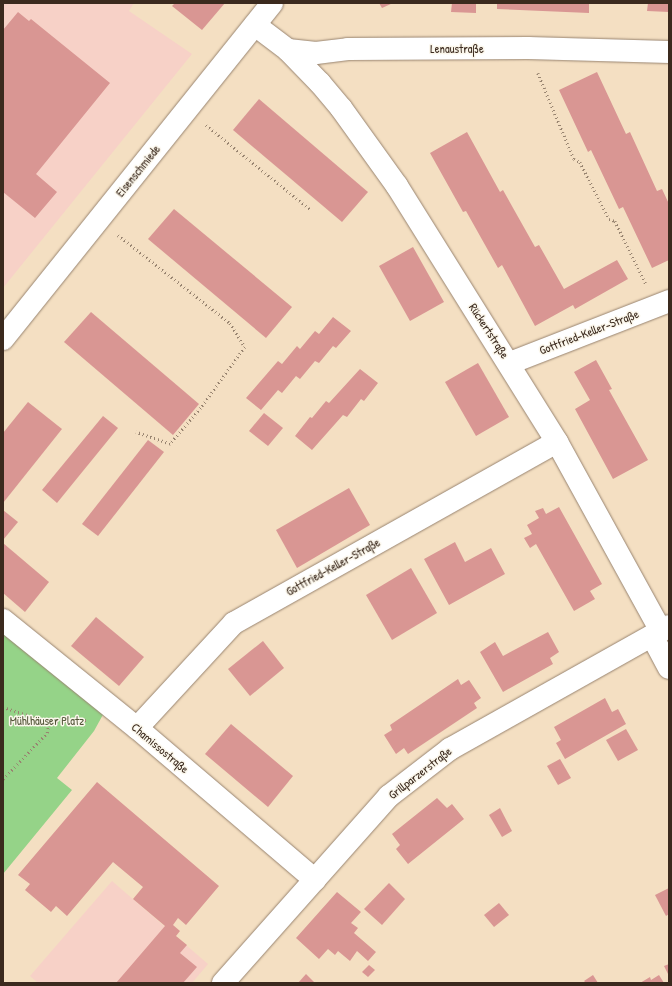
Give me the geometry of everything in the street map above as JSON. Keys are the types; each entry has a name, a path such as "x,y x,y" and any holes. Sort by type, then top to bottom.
{"street":[{"name":"Eisenschmiede","path":"3,339 272,3"},
{"path":"255,25 288,50"},
{"name":"Lenaustraße","path":"288,50 316,53 348,49 528,48 669,52"},
{"name":"Rückertstraße","path":"288,50 341,108 397,186 510,363 557,442 661,631 669,668"},
{"name":"Gottfried-Keller-Straße","path":"510,363 663,304"},
{"name":"Gottfried-Keller-Straße","path":"138,728 234,623 557,442"},
{"name":"Chamissostraße","path":"3,620 138,728 315,880"},
{"name":"Grillparzerstraße","path":"223,983 389,796 450,749 661,631"}],"path":[{"path":"528,48 574,159 580,162 609,219 615,221 663,304"},
{"path":"188,109 311,210"},
{"path":"99,219 230,323 244,347 201,408 170,444 136,432"},
{"path":"3,707 49,722 106,718 116,711"},
{"path":"3,779 47,733 49,722"}],"shaded area":[{"path":"3,3 134,3 129,11 192,54 3,288"},
{"path":"112,881 208,964 192,983 38,983 30,976"}],"green space":[{"name":"Mühlhäuser Platz","path":"3,631 105,711 94,731 57,778 72,790 3,874"}],"building":[{"path":"175,3 225,3 202,30 172,6"},
{"path":"379,3 393,3 382,8"},
{"path":"452,3 476,3 476,13 451,12"},
{"path":"497,3 589,3 589,13 497,9"},
{"path":"648,3 669,3 669,12 647,11"},
{"path":"18,12 29,21 31,19 110,83 36,174 57,192 35,218 3,192 3,30"},
{"path":"597,72 626,134 630,132 657,191 662,189 669,204 669,260 652,268 623,207 619,209 591,150 588,152 559,90"},
{"path":"259,99 368,192 342,222 233,130"},
{"path":"467,132 500,192 503,190 535,247 539,245 564,289 617,260 628,279 575,309 573,305 535,326 502,265 498,268 466,211 463,212 430,153"},
{"path":"174,209 292,307 266,338 148,239"},
{"path":"413,247 444,302 410,321 379,266"},
{"path":"91,312 199,404 173,435 64,342"},
{"path":"333,317 351,331 336,348 333,346 319,363 315,361 300,379 296,376 282,393 278,390 261,410 246,398 278,361 282,364 297,346 300,349 315,331 319,334"},
{"path":"596,360 612,389 609,390 648,460 613,479 575,409 590,400 574,372"},
{"path":"478,363 509,417 476,436 445,382"},
{"path":"360,369 378,383 364,401 361,399 347,417 343,415 312,450 295,436 310,417 312,418 326,401 329,403"},
{"path":"28,402 62,429 3,503 3,433"},
{"path":"264,413 283,428 268,446 249,431"},
{"path":"103,416 118,428 57,503 42,490"},
{"path":"148,440 164,452 98,536 82,524"},
{"path":"349,488 370,525 297,568 276,530"},
{"path":"559,507 602,584 590,591 595,599 574,611 536,544 530,548 524,538 532,534 527,525 539,518 535,511 543,508 546,514"},
{"path":"3,510 18,522 3,540"},
{"path":"455,542 465,562 491,548 505,574 449,605 424,559"},
{"path":"3,543 49,582 25,612 3,593"},
{"path":"411,568 437,613 392,640 366,595"},
{"path":"96,617 144,657 119,686 71,646"},
{"path":"548,632 559,652 550,658 553,664 503,692 480,652 495,642 503,656"},
{"path":"263,641 284,668 250,696 228,669"},
{"path":"458,679 461,685 469,680 481,698 474,703 477,708 408,754 404,748 396,754 384,735 392,730 390,725"},
{"path":"605,698 612,712 618,709 626,724 565,759 556,743 561,740 554,727"},
{"path":"231,724 293,776 268,807 205,754"},
{"path":"626,729 638,750 618,761 606,740"},
{"path":"560,759 571,778 558,785 547,766"},
{"path":"97,782 219,886 186,925 178,918 173,925 180,931 176,936 187,945 180,953 197,967 183,983 116,983 165,926 133,899 143,887 113,862 67,916 56,906 51,912 25,890 30,884 18,875"},
{"path":"437,798 447,808 452,804 464,819 408,864 396,849 400,845 392,834"},
{"path":"500,808 512,831 502,837 489,815"},
{"path":"389,883 405,899 382,925 364,909"},
{"path":"669,888 669,914 666,916 655,895"},
{"path":"337,892 361,912 351,923 358,928 354,933 376,952 368,961 357,951 350,961 338,951 335,955 328,949 319,959 296,938"},
{"path":"499,903 509,915 494,927 484,915"},
{"path":"669,964 669,976 664,966"},
{"path":"369,965 375,970 368,977 362,972"},
{"path":"306,974 315,983 298,983"},
{"path":"593,975 598,983 586,983 584,981"},
{"path":"659,975 664,983 640,983 650,977 651,980"}]}
